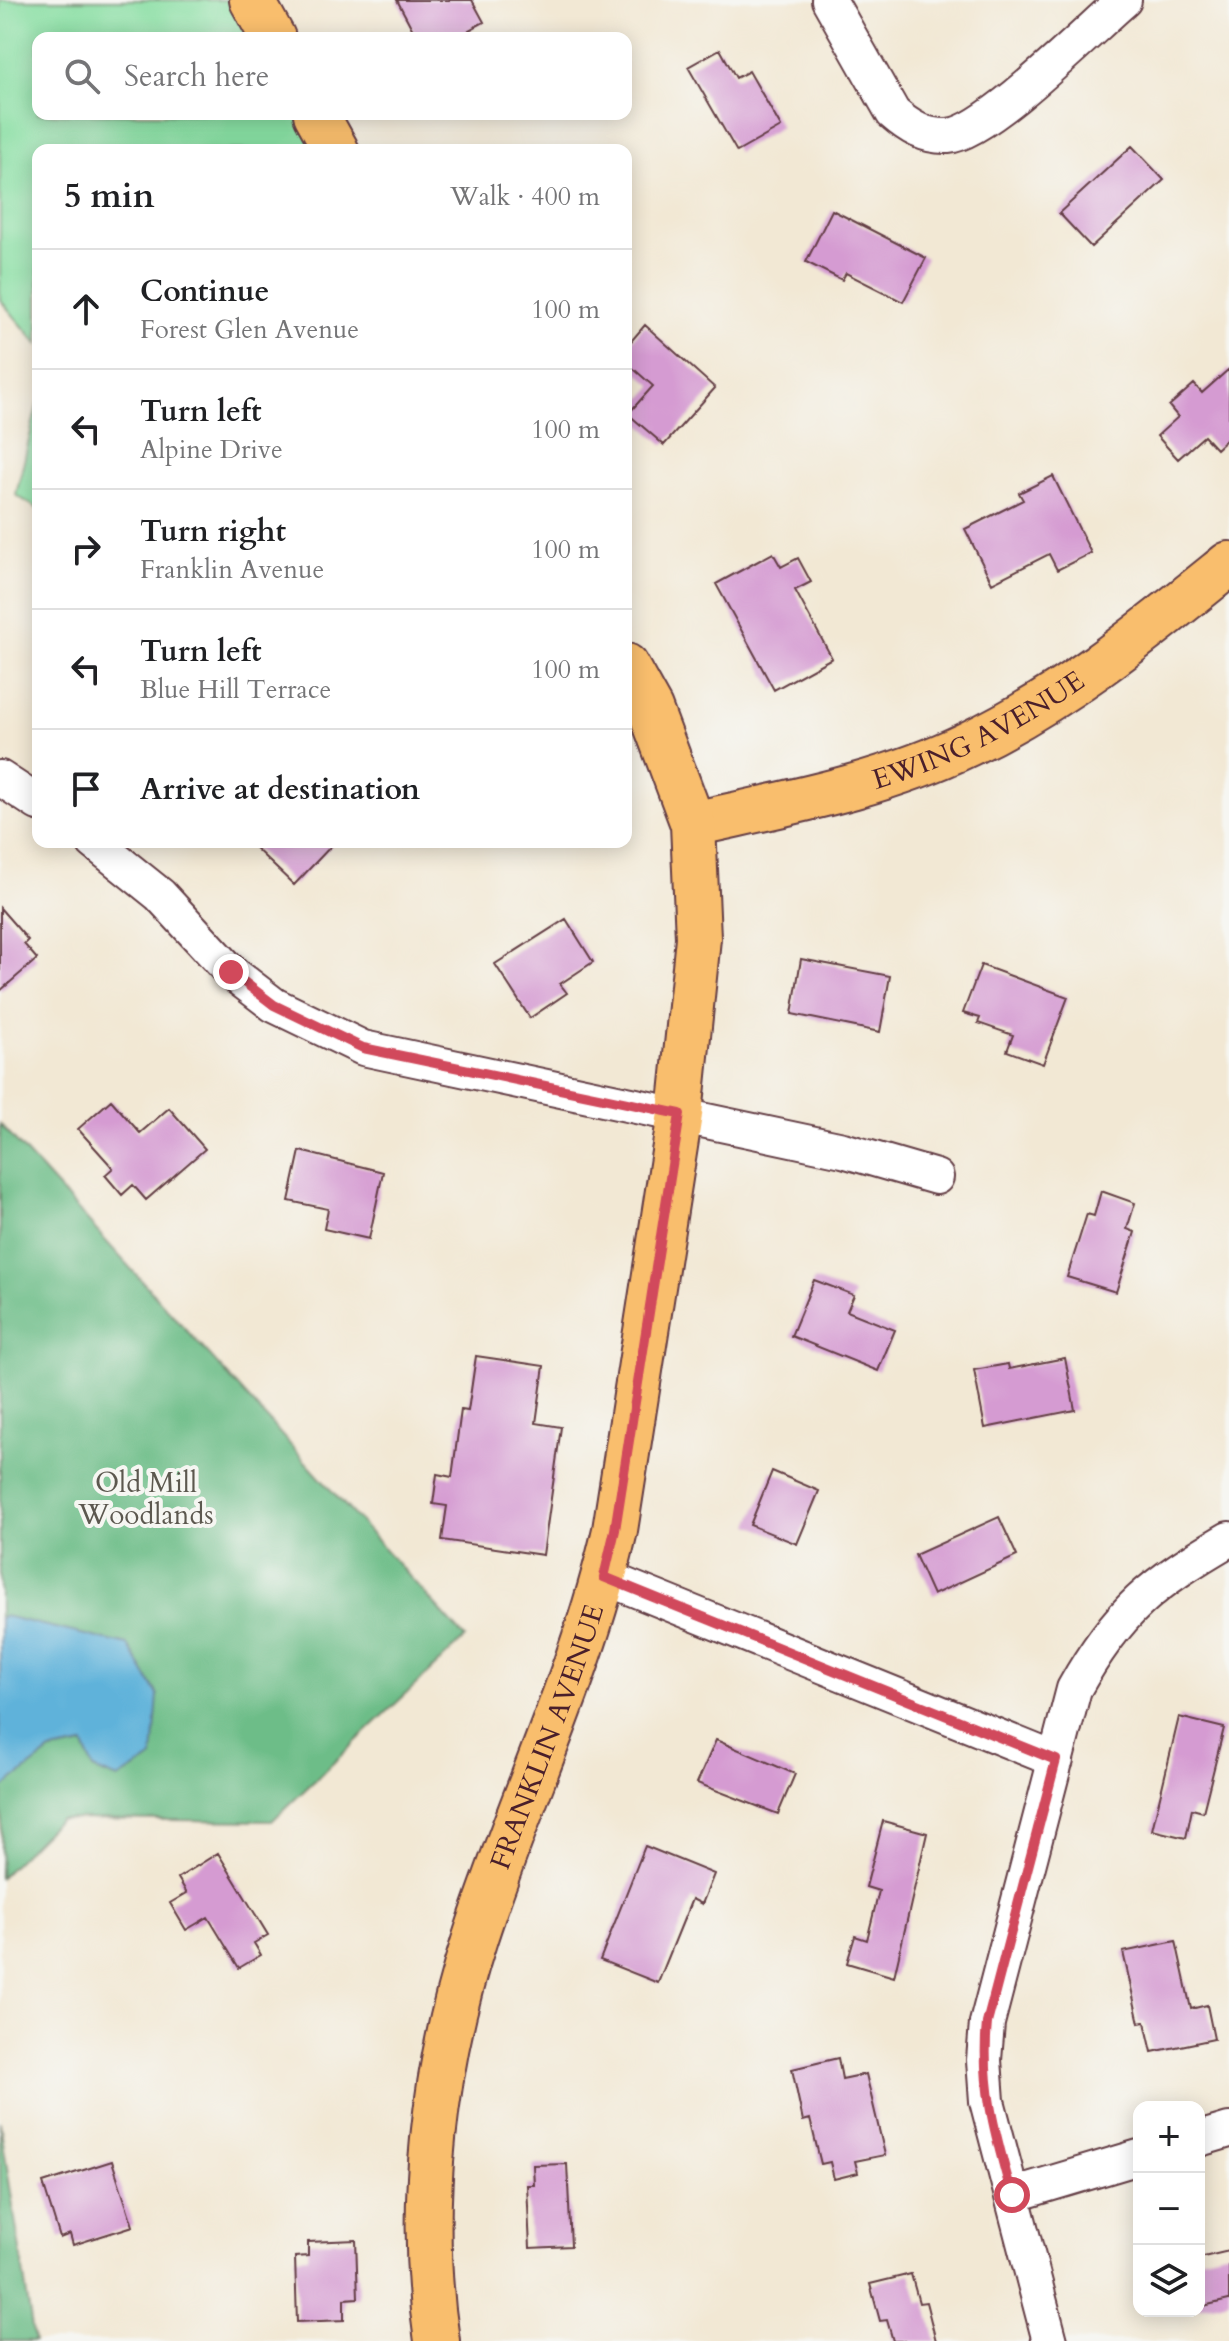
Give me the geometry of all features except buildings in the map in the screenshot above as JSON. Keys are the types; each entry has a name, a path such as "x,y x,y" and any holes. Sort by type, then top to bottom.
{"main road":[{"path":"252,0 270,32"},
{"path":"319,120 333,144"},
{"name":"EWING AVENUE","path":"693,824 823,795 902,771 966,745 1028,713 1098,669 1229,564"},
{"name":"FRANKLIN AVENUE","path":"437,2341 430,2255 431,2175 439,2095 454,2015 475,1938 582,1654 604,1577 615,1530 680,1114 698,938 693,824 650,709 632,677"}],"street":[{"path":"829,0 893,113 909,127 928,135 950,136 981,124 1124,0"},
{"path":"0,778 32,799"},
{"path":"101,848 160,895 231,972 274,1005 363,1048 843,1150 936,1177"},
{"path":"1050,2341 987,2101 984,2060 987,2023 1074,1689 1100,1643 1131,1606 1167,1575 1229,1539"},
{"path":"604,1577 1056,1760"},
{"path":"1205,2137 1229,2130"},
{"path":"1012,2195 1133,2159"}],"green space":[{"path":"0,0 252,0 270,32 32,32 32,120 319,120 333,144 32,144 32,337 0,300"},
{"path":"32,427 32,505 16,495"},
{"name":"Old Mill Woodlands","path":"0,1124 465,1638 272,1821 59,1819 0,1878 3,1787 51,1751 84,1745 93,1769 118,1779 153,1757 4,1616 0,1618"},
{"path":"0,2122 34,2341 0,2341"}],"water":[{"path":"4,1616 128,1645 158,1695 153,1757 118,1779 93,1769 84,1745 51,1751 0,1790 0,1618"}],"route":[{"path":"231,972 274,1005 363,1048 680,1114 615,1530 604,1577 1056,1760 987,2023 984,2060 987,2101 1012,2195"}]}
